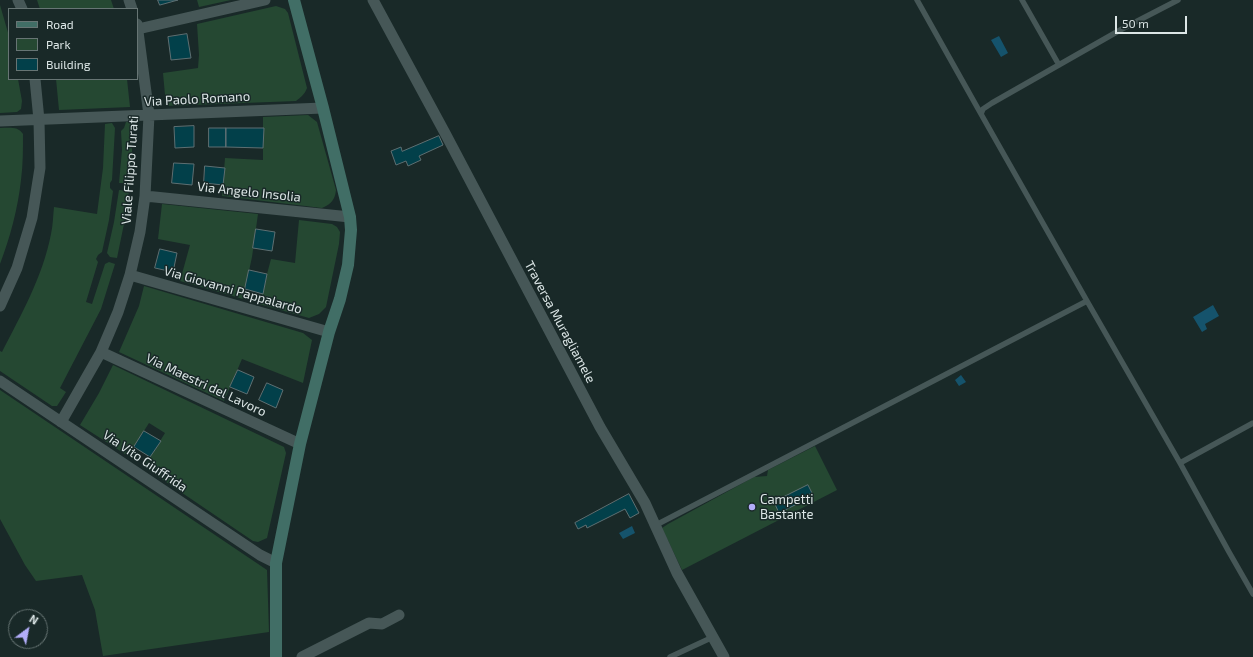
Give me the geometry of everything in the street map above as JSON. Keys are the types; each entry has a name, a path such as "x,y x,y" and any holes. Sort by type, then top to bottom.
{"main road":[{"path":"276,657 276,563 300,444 348,265 351,230 350,217 323,108 294,0"}],"street":[{"path":"138,26 265,0"},
{"name":"Traversa Muragliamele","path":"373,0 600,427 645,503 677,573 724,657"},
{"name":"Viale Filippo Turati","path":"61,422 101,352 118,312 130,275 140,232 145,196 149,115 138,26"},
{"path":"0,306 17,268 32,218 40,168 36,80"},
{"name":"Via Paolo Romano","path":"0,122 323,108"},
{"name":"Via Angelo Insolia","path":"145,196 350,217"},
{"name":"Via Giovanni Pappalardo","path":"130,275 329,332"},
{"name":"Via Maestri del Lavoro","path":"101,352 300,444"},
{"name":"Via Vito Giuffrida","path":"0,381 260,555 276,563"},
{"path":"302,657 369,623 382,624 398,615"}],"lane":[{"path":"917,0 1253,594"},
{"path":"1022,0 1059,65"},
{"path":"981,114 983,109 992,103 1178,0"},
{"path":"656,525 1087,301"},
{"path":"1180,463 1253,423"},
{"path":"670,657 713,637"}],"green space":[{"path":"37,0 111,0 114,8 40,8"},
{"path":"197,0 231,0 199,7"},
{"path":"0,5 8,33 8,80 18,80 22,101 21,109 17,112 0,113"},
{"path":"276,6 285,9 288,13 307,88 301,97 296,101 166,106 163,73 198,68 199,55 197,24"},
{"path":"56,80 127,80 130,107 59,110"},
{"path":"308,115 317,122 336,190 334,199 328,205 322,208 222,196 225,158 263,160 263,117"},
{"path":"126,122 132,122 130,183 119,183 122,150 121,131"},
{"path":"112,123 115,128 112,180 110,183 110,188 113,191 109,220 102,252 96,259 98,262 86,302 92,304 105,264 109,262 115,264 101,309 60,388 66,392 57,406 52,406 0,371 0,351 2,352 24,309 43,265 52,231 54,207 97,214 103,168 105,124"},
{"path":"0,128 10,128 21,131 23,134 23,151 20,191 16,212 0,264"},
{"path":"119,190 129,191 117,258 110,257 107,253"},
{"path":"162,204 258,214 252,257 243,299 180,281 190,245 158,239"},
{"path":"299,220 332,224 337,227 340,232 339,244 326,307 319,314 309,318 259,304 271,259 295,263"},
{"path":"144,286 303,333 312,340 303,383 242,359 224,401 119,352 139,306"},
{"path":"113,365 284,447 286,453 267,538 258,542 253,541 144,467 165,433 149,423 128,456 80,425 99,393"},
{"path":"0,390 267,570 269,632 103,656 95,610 82,575 36,581 25,565 0,519"},
{"name":"Campetti Bastante","path":"815,446 837,490 682,570 662,528 754,477 767,476 768,470"}],"water":[{"path":"999,36 1008,53 1001,57 991,40"},
{"path":"1213,305 1219,316 1205,324 1207,329 1202,332 1193,317"},
{"path":"961,375 966,382 959,386 955,380"},
{"path":"632,526 635,533 623,539 619,533"}],"building":[{"path":"158,0 178,0 160,5"},
{"path":"187,34 191,58 171,60 168,37"},
{"path":"194,126 194,147 175,148 174,127"},
{"path":"209,128 226,128 226,147 209,147"},
{"path":"226,128 264,128 263,148 226,147"},
{"path":"439,136 443,145 419,156 421,160 408,166 406,161 396,165 391,151 401,147 402,151"},
{"path":"174,163 194,164 192,185 172,183"},
{"path":"205,166 225,168 223,185 204,183"},
{"path":"256,229 275,232 272,251 253,248"},
{"path":"160,249 177,253 173,272 155,268"},
{"path":"249,270 267,274 263,294 245,289"},
{"path":"238,370 254,377 247,394 230,387"},
{"path":"267,383 283,390 276,408 259,400"},
{"path":"144,431 161,441 150,457 134,447"},
{"path":"808,485 812,493 801,498 803,501 779,513 774,502"},
{"path":"629,494 639,513 630,518 625,509 587,528 586,525 578,529 575,523"}],"place":[{"name":"Campetti Bastante","path":"752,507"}]}
